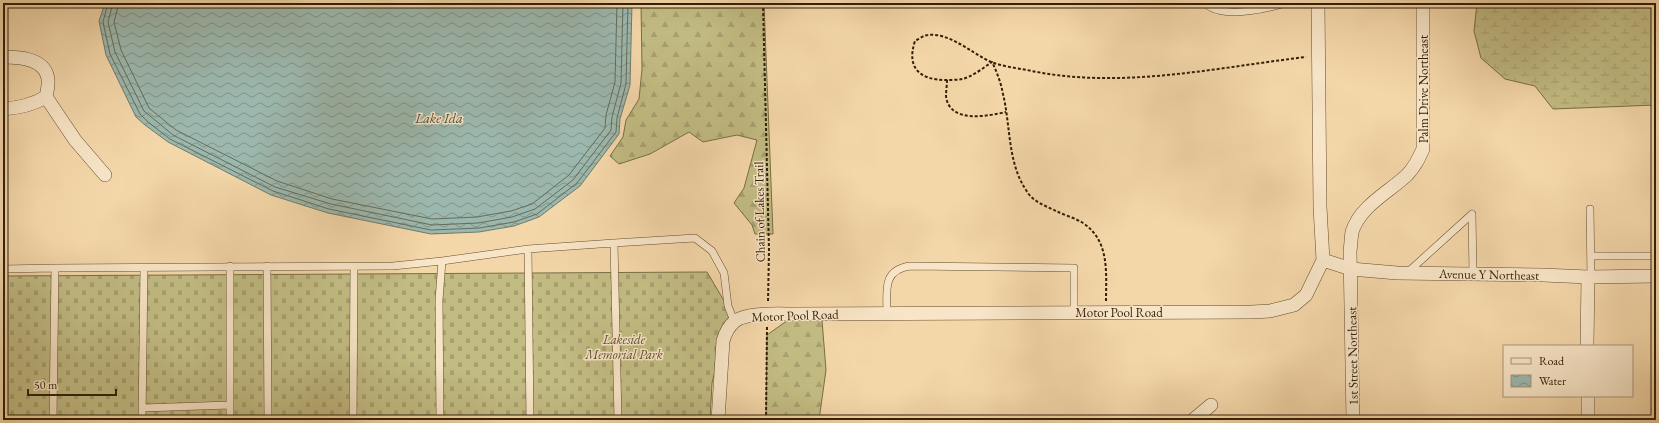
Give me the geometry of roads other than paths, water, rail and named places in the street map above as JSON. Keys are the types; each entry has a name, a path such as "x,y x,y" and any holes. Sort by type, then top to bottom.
{"street":[{"name":"Motor Pool Road","path":"718,420 722,341 726,332 734,321 743,317 767,314 1252,312 1279,309 1294,305 1306,296 1323,260 1320,207 1318,3"},
{"name":"Palm Drive Northeast","path":"1352,292 1350,251 1352,232 1358,221 1370,206 1408,174 1418,162 1423,149 1423,3"},
{"path":"3,57 33,61 42,66 47,75 48,86 46,97 75,140 105,175"},
{"path":"3,109 21,108 34,104 46,97"},
{"name":"Avenue Y Northeast","path":"1323,260 1351,269 1406,274 1590,277 1656,276"},
{"path":"1587,345 1590,277"},
{"name":"1st Street Northeast","path":"1352,292 1353,420"},
{"path":"1588,397 1588,420"},
{"path":"1193,420 1211,405"}],"lane":[{"path":"1205,3 1215,10 1229,13 1244,12 1286,3"},
{"path":"1590,209 1590,277"},
{"path":"1406,274 1472,214 1473,274"},
{"path":"3,269 230,266 393,266 528,249 695,238 712,251 724,273 728,306 734,321"},
{"path":"614,243 618,420"},
{"path":"528,249 530,420"},
{"path":"1591,256 1656,256"},
{"path":"440,420 439,300 442,261"},
{"path":"230,266 230,420"},
{"path":"267,266 268,420"},
{"path":"353,420 354,266"},
{"path":"887,313 887,284 889,276 901,268 910,266 1074,268 1074,312"},
{"path":"142,420 144,267"},
{"path":"53,420 55,268"},
{"path":"142,408 230,405"}],"water":[{"name":"Lake Ida","path":"105,3 632,3 630,85 620,119 619,134 580,186 539,217 514,226 479,232 431,234 328,213 271,195 168,142 136,117 106,55 99,21"}],"park label":[{"name":"Lakeside Memorial Park","path":"624,346"}]}
